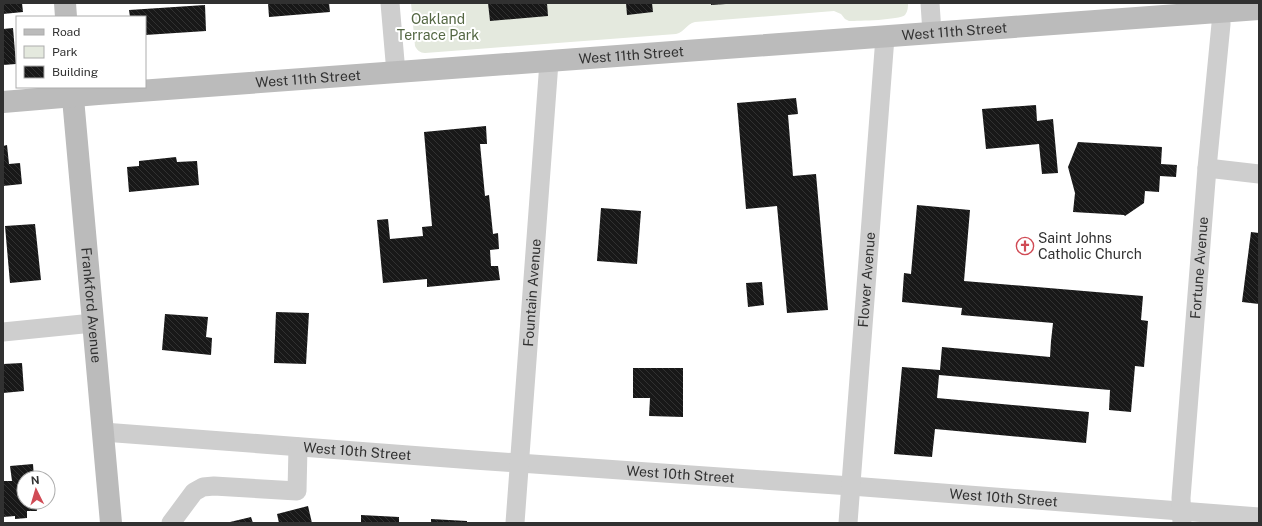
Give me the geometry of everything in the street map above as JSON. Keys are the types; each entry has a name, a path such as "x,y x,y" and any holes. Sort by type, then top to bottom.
{"main road":[{"path":"65,3 66,16"},
{"name":"West 11th Street","path":"146,88 396,73 885,37 1230,9 1259,9"},
{"name":"West 11th Street","path":"3,102 72,92 140,88"},
{"name":"Frankford Avenue","path":"72,92 111,523"}],"street":[{"path":"390,3 396,73"},
{"path":"930,3 932,33"},
{"name":"Fortune Avenue","path":"1182,517 1180,498 1207,168 1221,24 1230,9"},
{"name":"Flower Avenue","path":"848,523 885,37"},
{"name":"Fountain Avenue","path":"515,523 549,62"},
{"path":"1207,168 1259,174"},
{"path":"3,332 93,323"},
{"name":"West 10th Street","path":"103,432 851,486 1182,517 1259,517"},
{"path":"172,523 194,492 203,487 214,486 297,491 298,447"}],"green space":[{"name":"Oakland Terrace Park","path":"411,3 908,3 905,15 887,19 849,21 841,14 834,11 695,22 690,24 682,32 676,34 425,53 419,51 415,46"}],"building":[{"path":"3,3 22,3 23,12 3,14"},
{"path":"268,3 329,3 330,12 269,17"},
{"path":"488,3 547,3 548,16 490,21"},
{"path":"626,3 652,3 653,12 627,15"},
{"path":"711,3 726,3 726,4 711,5"},
{"path":"205,5 206,31 146,35 146,16 130,16 129,10"},
{"path":"13,28 16,64 3,65 3,29"},
{"path":"796,98 798,114 788,115 793,176 816,174 828,310 787,313 777,206 746,209 737,103"},
{"path":"1036,105 1037,121 1053,119 1058,173 1042,174 1039,144 986,149 982,109"},
{"path":"486,126 487,144 480,144 485,196 489,195 493,234 498,233 499,249 490,250 491,266 498,266 500,280 427,287 427,279 383,283 377,220 388,219 390,239 423,236 422,227 432,226 424,132"},
{"path":"1078,142 1162,147 1161,164 1177,165 1176,177 1160,176 1159,192 1145,191 1144,203 1125,216 1073,212 1075,193 1068,167"},
{"path":"7,145 9,164 20,163 22,184 3,186 3,146"},
{"path":"176,157 177,162 197,161 199,185 129,192 127,167 139,166 139,161"},
{"path":"917,205 970,210 964,281 1143,296 1141,320 1148,321 1144,367 1135,366 1131,412 1109,410 1110,390 939,375 937,398 1089,412 1086,443 935,429 932,457 894,454 902,367 940,370 942,347 1050,357 1053,323 961,315 962,308 902,302 904,273 911,274"},
{"path":"601,208 641,211 637,264 597,261"},
{"path":"35,224 41,280 10,283 5,226"},
{"path":"1251,232 1259,233 1259,304 1242,302"},
{"path":"762,282 764,305 748,307 746,283"},
{"path":"276,312 309,313 306,364 274,363"},
{"path":"165,314 208,317 206,337 212,338 211,355 162,350"},
{"path":"22,363 24,391 3,393 3,364"},
{"path":"633,368 683,368 683,417 649,416 650,398 633,398"},
{"path":"33,464 33,470 16,470 16,510 37,510 27,511 27,518 15,519 15,516 3,517 3,481 12,481 10,466"},
{"path":"308,506 312,523 279,523 277,514"},
{"path":"361,515 399,517 399,523 361,523"},
{"path":"251,517 253,523 230,523 230,522"},
{"path":"431,519 467,521 467,523 431,523"}],"place":[{"name":"Saint Johns Catholic Church","path":"1025,246"}]}
